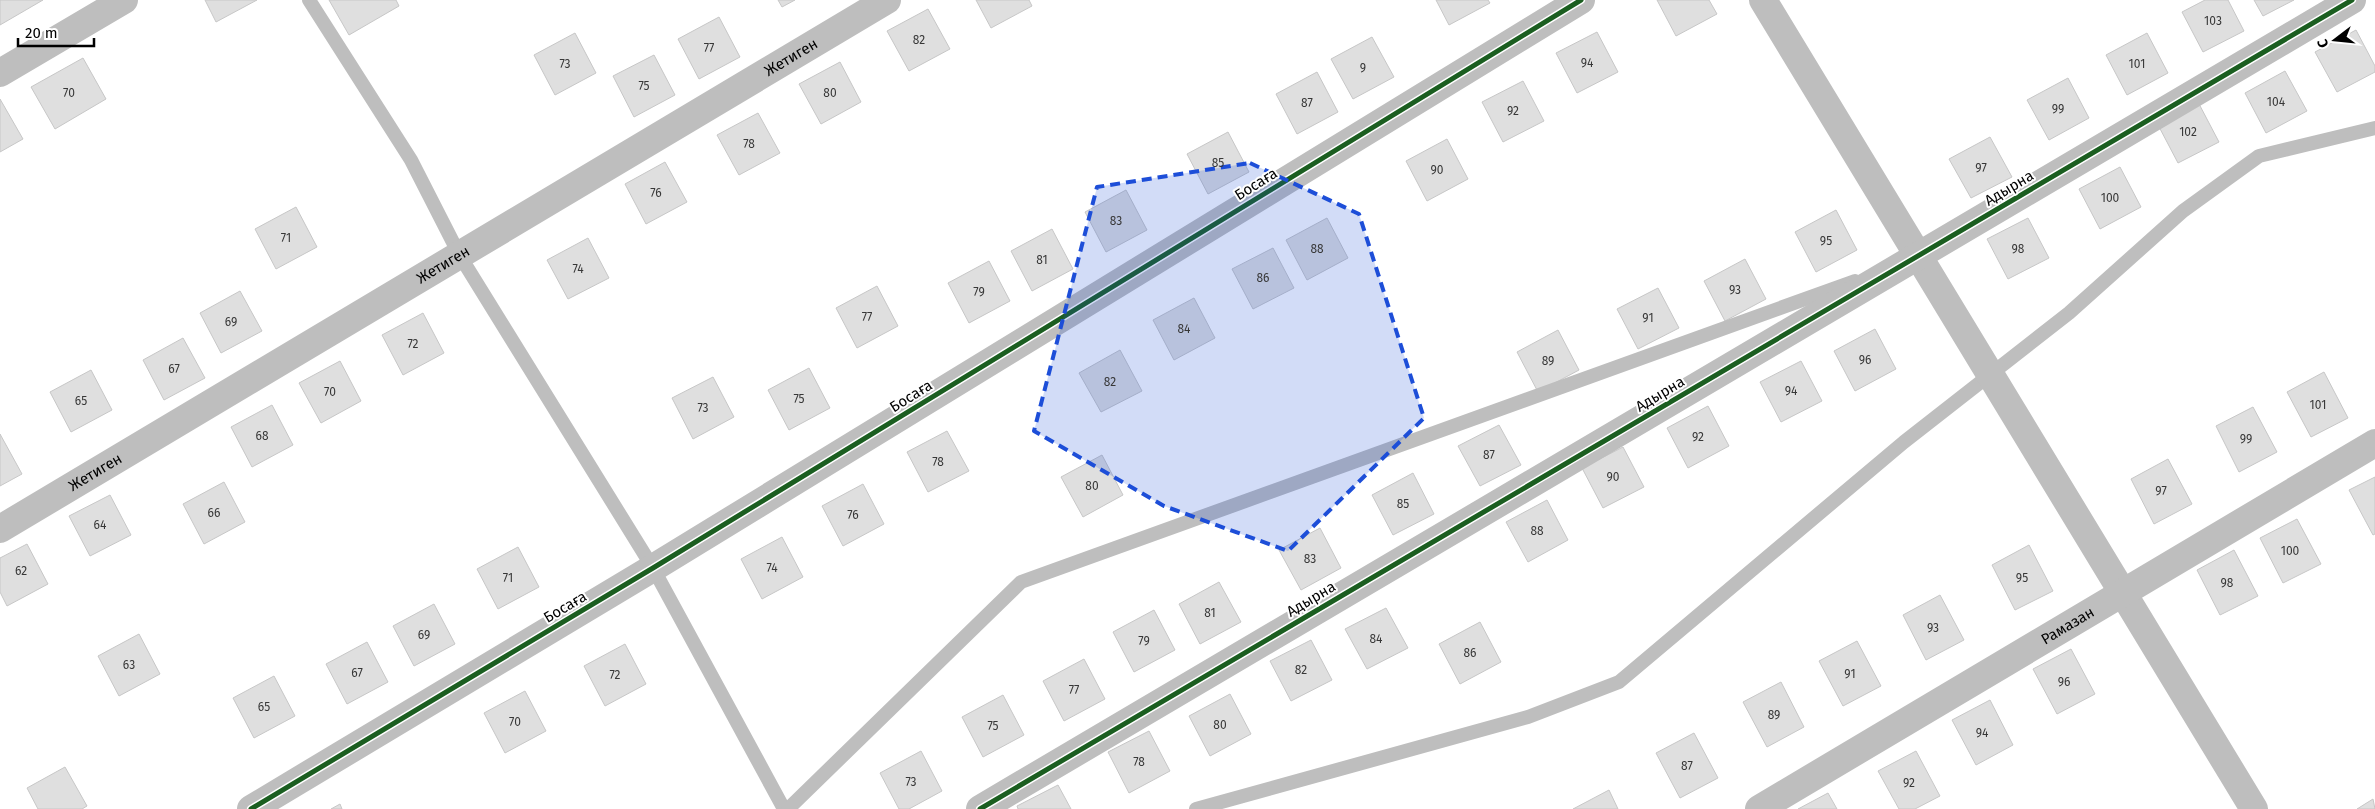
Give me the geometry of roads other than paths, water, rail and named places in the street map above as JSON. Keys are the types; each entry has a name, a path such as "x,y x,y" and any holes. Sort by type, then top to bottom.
{"street":[{"path":"0,73 124,0"},
{"name":"Жетиген","path":"0,529 886,0"},
{"name":"Босаға","path":"251,809 654,568 1581,0"},
{"path":"1763,0 1913,259 1990,374 2254,809"},
{"name":"Адырна","path":"980,809 2352,0"},
{"name":"Рамазан","path":"1759,809 2375,443"}],"lane":[{"path":"309,0 410,160 460,256 654,568 786,809 1021,582 1913,259"},
{"path":"1196,809 1528,718 1620,682 1904,442 2069,313 2183,211 2259,156 2375,128"}]}
